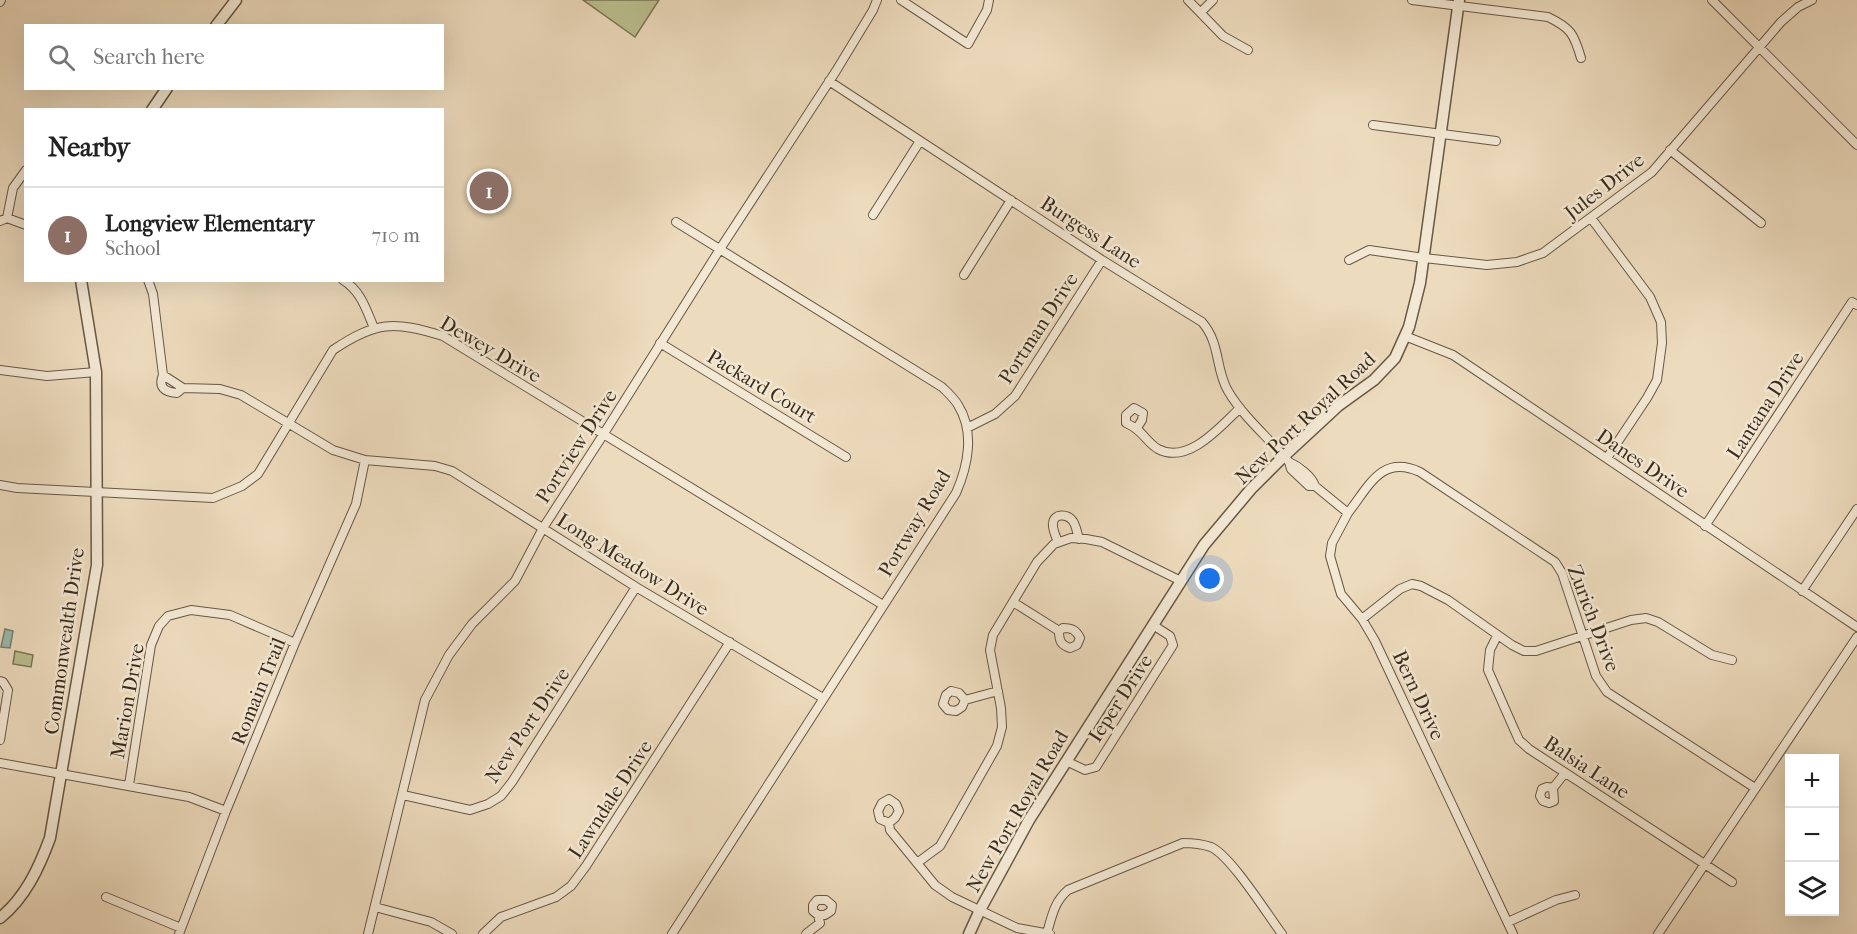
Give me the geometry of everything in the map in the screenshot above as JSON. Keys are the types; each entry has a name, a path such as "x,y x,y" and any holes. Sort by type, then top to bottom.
{"street":[{"path":"218,24 236,0"},
{"name":"Portview Drive","path":"368,934 424,700 449,655 466,632 515,581 543,528 829,81 877,0"},
{"path":"901,0 968,44 987,10 989,0"},
{"path":"1188,0 1223,36 1248,50"},
{"path":"1201,12 1213,0"},
{"path":"1412,0 1459,3 1548,17 1564,25 1575,36 1581,58"},
{"path":"1712,0 1857,145"},
{"name":"Jules Drive","path":"1349,260 1369,250 1487,264 1517,262 1543,253 1652,172 1781,22 1798,7 1812,0"},
{"name":"New Port Royal Road","path":"969,934 1029,820 1204,544 1251,489 1286,459 1338,406 1374,380 1395,358 1405,336 1420,283 1459,3"},
{"name":"Burgess Lane","path":"829,81 1102,260 1202,322 1213,339 1227,389 1240,408 1286,459"},
{"path":"153,108 166,90"},
{"path":"1373,125 1496,141"},
{"path":"873,215 920,141"},
{"path":"1670,150 1761,223"},
{"path":"24,173 13,188 3,219 24,224"},
{"path":"964,275 1011,200"},
{"path":"1591,218 1650,297 1660,322 1662,343 1657,380 1607,458"},
{"name":"Portway Road","path":"672,934 956,493 964,475 968,449 967,428 958,405 942,387 676,222"},
{"name":"Portman Drive","path":"967,428 995,414 1016,396 1102,260"},
{"name":"Commonwealth Drive","path":"0,918 24,893 41,864 51,838 97,566 96,372 81,282"},
{"name":"Long Meadow Drive","path":"149,282 153,294 163,375 183,388 220,389 241,394 333,450 365,460 435,466 452,471 636,587 823,698"},
{"path":"346,282 353,286 361,298 374,328"},
{"name":"Lantana Drive","path":"1705,526 1855,300"},
{"name":"Dewey Drive","path":"0,485 17,488 213,498 243,486 258,474 333,350 352,337 374,328 396,326 416,328 443,336 883,605"},
{"name":"Danes Drive","path":"1405,336 1453,355 1857,627"},
{"name":"Packard Court","path":"660,343 846,457"},
{"path":"0,370 47,376 96,372"},
{"path":"1137,428 1158,449 1177,454 1199,445 1240,408"},
{"path":"1286,459 1295,464 1314,481 1315,486 1348,513"},
{"name":"Romain Trail","path":"180,931 295,642 356,504 365,460"},
{"name":"Zurich Drive","path":"1348,513 1374,478 1385,469 1397,466 1410,467 1555,562 1562,573 1596,676 1607,692 1755,788"},
{"path":"1802,591 1857,508"},
{"name":"Bern Drive","path":"1348,513 1332,543 1330,556 1341,594 1362,619 1375,641 1514,934"},
{"path":"1058,543 1052,525 1054,519 1059,516 1066,516 1073,521 1079,539"},
{"path":"917,863 940,846 997,746 1002,727 990,650 993,635 1037,562 1054,544 1071,538 1102,542 1181,581"},
{"path":"1362,619 1400,589 1412,584 1421,586 1448,600 1497,636 1524,651 1536,651 1631,620 1646,618 1668,627 1712,655 1732,660"},
{"name":"New Port Drive","path":"403,795 470,810 488,804 501,796 636,587"},
{"path":"1013,602 1059,631"},
{"name":"Marion Drive","path":"129,785 152,645 159,626 168,616 191,610 230,615 295,642"},
{"name":"Ieper Drive","path":"1066,761 1085,770 1096,766 1156,673 1173,645 1170,636 1153,624"},
{"name":"Balsia Lane","path":"1497,636 1490,650 1488,670 1520,740 1529,749 1732,882"},
{"path":"1658,934 1857,637"},
{"name":"Lawndale Drive","path":"483,934 501,917 556,897 571,886 730,642"},
{"path":"0,681 8,690 0,740"},
{"path":"965,700 998,691"},
{"path":"0,763 189,796 226,811"},
{"path":"1553,788 1565,773"},
{"path":"889,823 890,831 935,885 952,897 1017,928 1049,934 1054,906 1068,890 1183,843 1212,848 1227,859 1282,934"},
{"path":"1508,922 1556,900 1575,895"},
{"path":"106,897 180,931"},
{"path":"375,907 431,921 452,934"},
{"path":"806,934 820,923 818,915"}],"green space":[{"path":"583,0 659,0 635,37"},
{"path":"15,651 33,655 31,667 13,664"}],"shaded area":[{"path":"5,629 13,631 10,648 1,647"}],"place":[{"name":"Longview Elementary","path":"489,191"}]}
